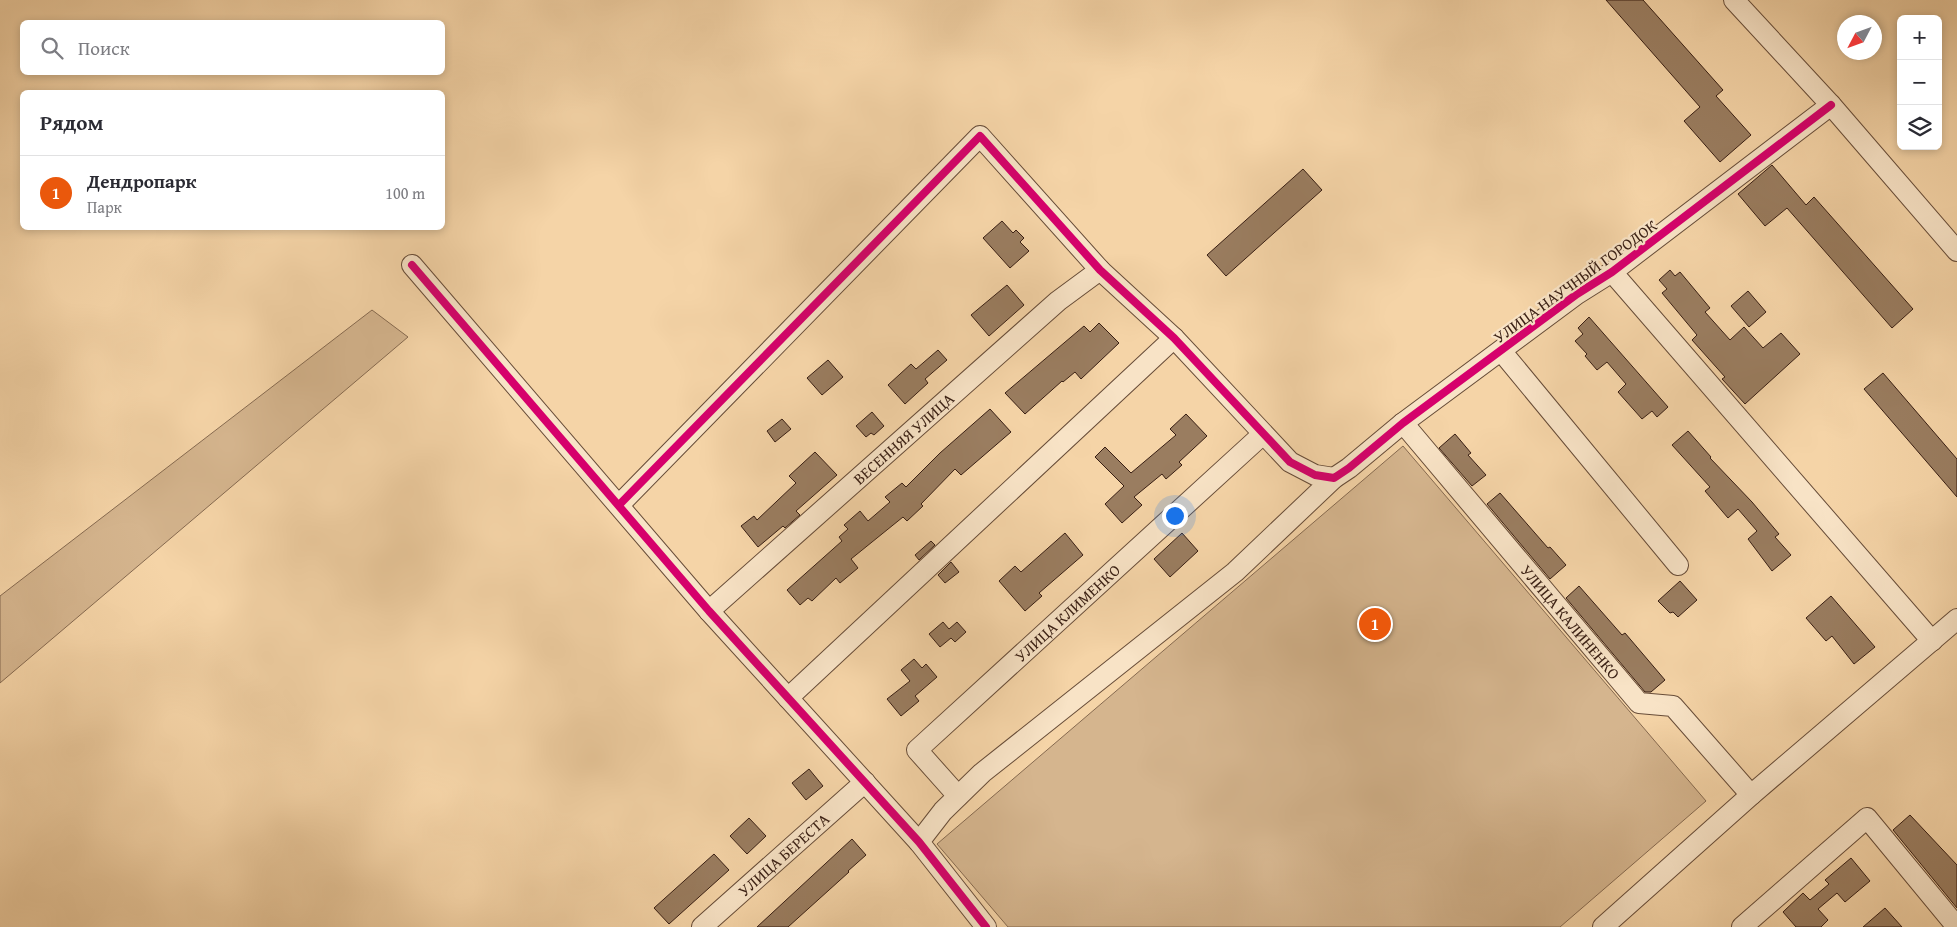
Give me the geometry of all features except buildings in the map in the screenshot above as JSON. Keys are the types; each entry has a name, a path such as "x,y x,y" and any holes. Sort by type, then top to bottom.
{"street":[{"path":"1734,0 1831,105 1957,251"},
{"name":"УЛИЦА НАУЧНЫЙ ГОРОДОК","path":"919,842 943,811 982,773 1234,572 1334,478 1404,423 1502,352 1577,294 1612,272 1831,105"},
{"path":"619,506 980,136 1100,270 1174,338 1290,462 1314,475 1334,478"},
{"path":"412,265 710,611 919,842 986,927"},
{"name":"ВЕСЕННЯЯ УЛИЦА","path":"710,611 1058,301 1100,270"},
{"name":"УЛИЦА НАУЧНЫЙ ГОРОДОК","path":"1612,272 1932,641"},
{"path":"788,698 1174,338"},
{"path":"1502,352 1678,565"},
{"name":"УЛИЦА КАЛИНЕНКО","path":"1404,423 1639,703 1673,706 1751,795"},
{"name":"УЛИЦА КЛИМЕНКО","path":"958,796 916,750 1263,434"},
{"path":"1603,927 1751,795 1957,619"},
{"name":"УЛИЦА БЕРЕСТА","path":"702,927 865,782"},
{"path":"1742,927 1867,818 1957,927"}],"shaded area":[{"path":"372,310 408,337 0,683 0,596"},
{"path":"1403,446 1706,801 1560,927 1008,927 937,844"}],"cycle path":[{"path":"619,505 980,136 1100,270 1174,338 1290,462 1315,475 1334,478 1349,468 1403,423 1577,294 1612,272 1831,105"},
{"path":"412,265 709,611 919,842 986,927"}],"place":[{"name":"Дендропарк","path":"1375,624"}]}
